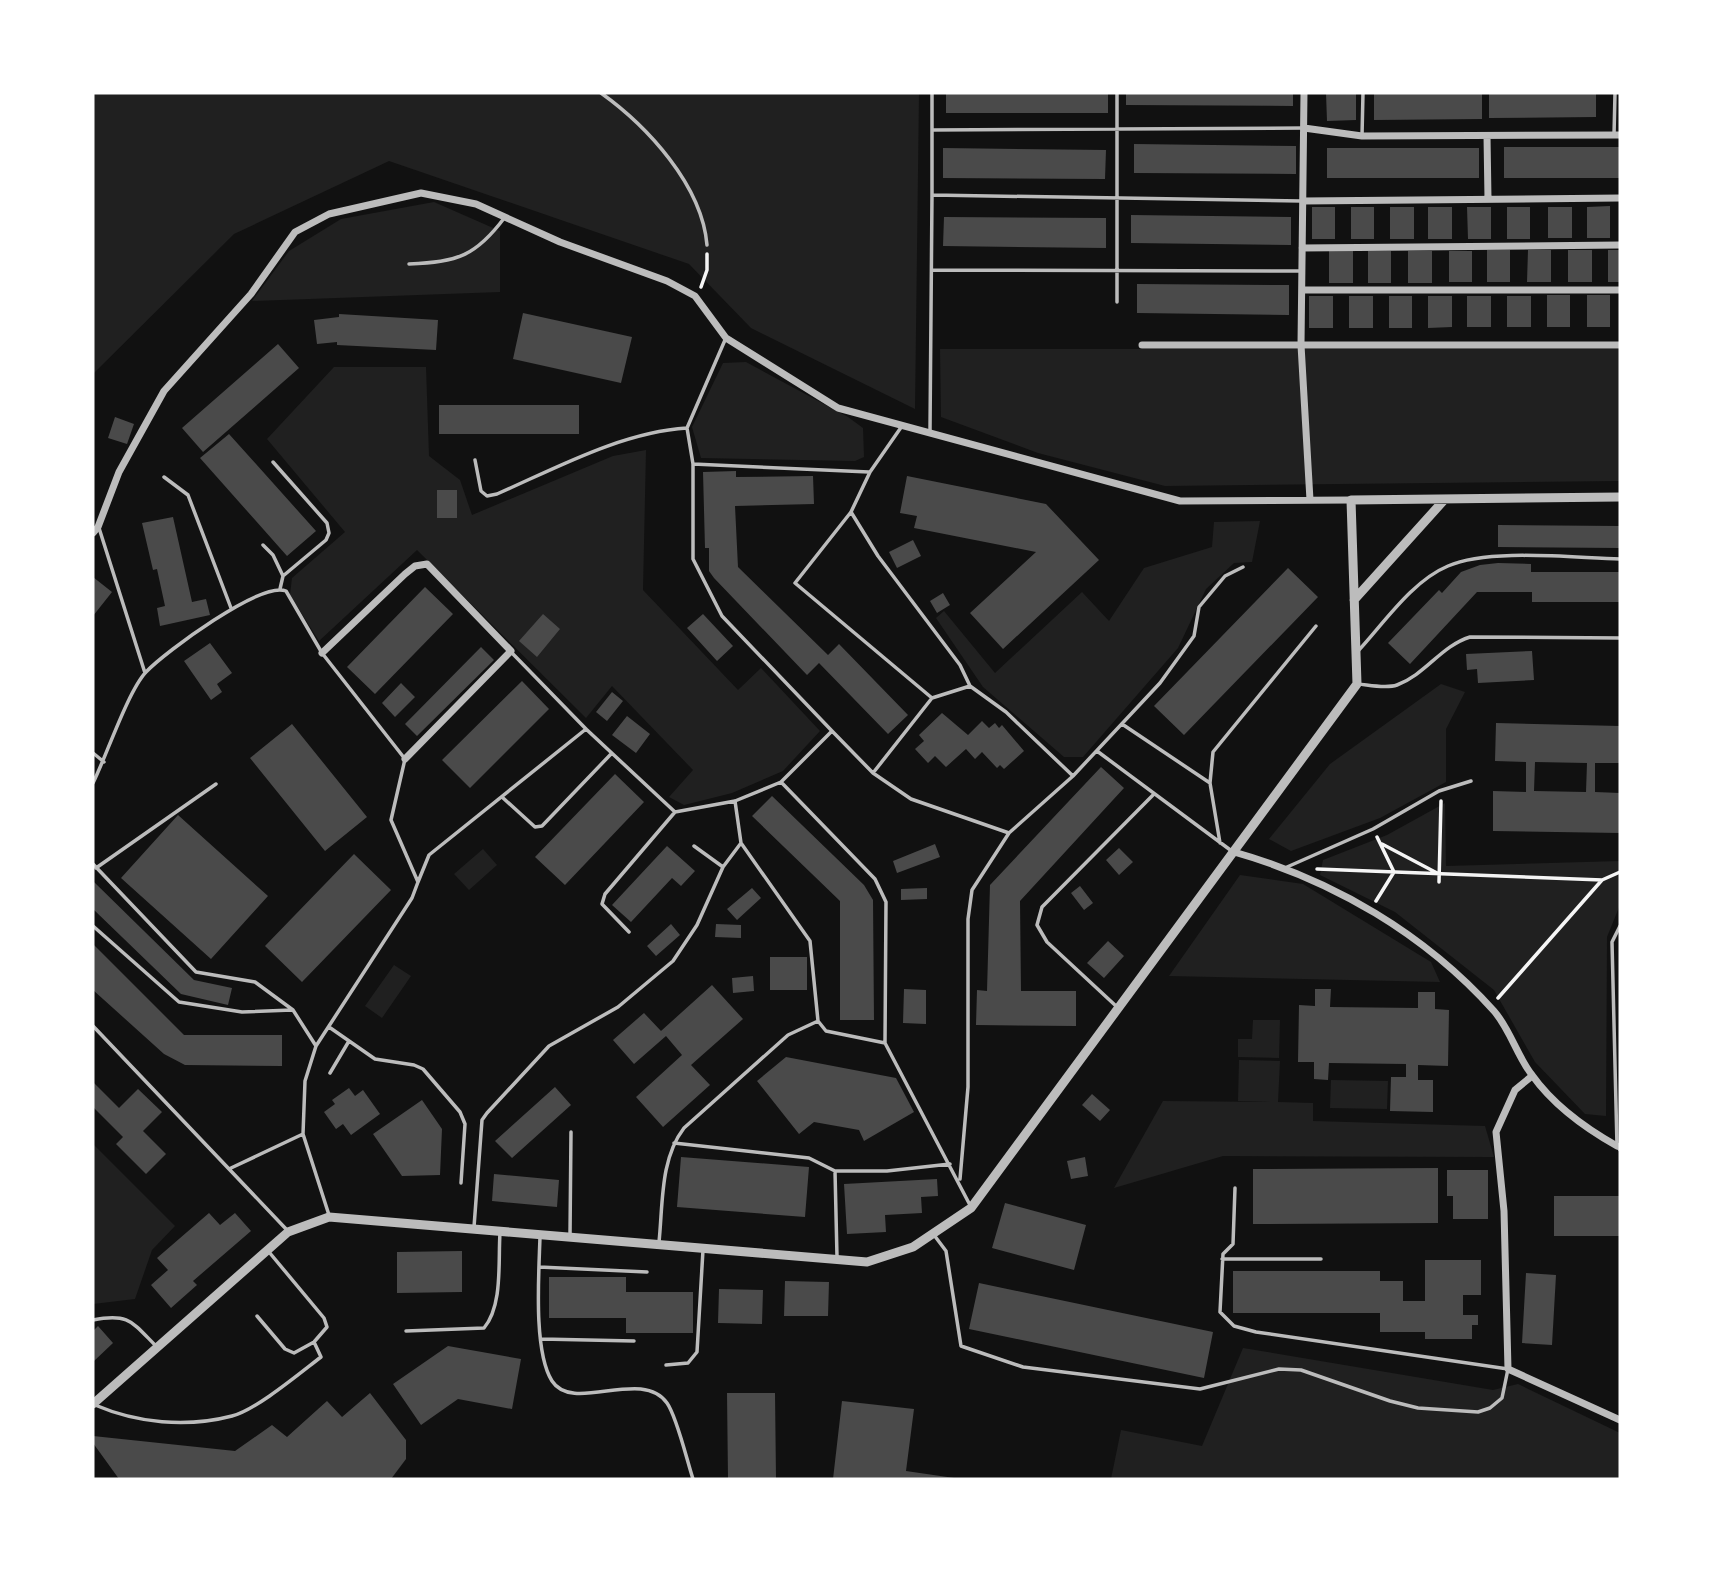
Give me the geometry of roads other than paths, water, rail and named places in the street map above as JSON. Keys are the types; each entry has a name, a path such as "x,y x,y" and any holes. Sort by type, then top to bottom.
{"street":[{"path":"1304,93 1301,345 1310,500"},
{"path":"1304,128 1362,135 1617,135"},
{"path":"1487,135 1488,199"},
{"path":"95,527 119,472 164,391 251,294 295,232 329,214 421,193 475,204 560,242 667,281 695,296 726,338 838,408 1180,501 1620,497"},
{"path":"1303,201 1620,198"},
{"path":"1302,248 1620,245"},
{"path":"695,296 701,288"},
{"path":"1301,290 1620,290"},
{"path":"1142,345 1620,345"},
{"path":"1354,600 1445,499"},
{"path":"93,1404 288,1232 330,1217 867,1262 913,1247 934,1235 971,1208 1357,684 1358,650 1351,500"},
{"path":"322,653 405,574 420,564 426,565 511,651 405,759"},
{"path":"1234,852 1287,867 1400,927 1440,958 1491,1008 1532,1076 1580,1125 1619,1148"},
{"path":"1532,1076 1515,1090 1496,1132 1504,1211 1508,1369 1620,1420"}],"lane":[{"path":"601,93 623,108 665,152 687,187 706,231 707,245"},
{"path":"930,433 932,93"},
{"path":"1117,93 1117,302"},
{"path":"1362,135 1363,93"},
{"path":"1615,93 1617,135"},
{"path":"932,130 1304,128"},
{"path":"932,195 1303,201"},
{"path":"409,264 436,263 475,251 505,217"},
{"path":"932,270 1117,268 1302,271"},
{"path":"726,338 687,428 693,464 693,559 722,617 873,773 911,799 1009,833"},
{"path":"902,426 870,472 851,512 795,583 932,698"},
{"path":"475,460 481,491 487,496 645,435 687,428"},
{"path":"273,462 327,523 329,533 326,540 283,576 280,589"},
{"path":"693,464 870,472"},
{"path":"164,477 188,495 231,608"},
{"path":"851,512 878,556 960,665 970,686 1006,712 1073,776"},
{"path":"95,527 145,673"},
{"path":"263,545 273,555 283,576"},
{"path":"1358,650 1420,584 1448,566 1485,557 1620,559"},
{"path":"960,1181 968,1087 968,919 972,890 1009,833 1073,776 1160,683 1194,636 1199,607 1225,576 1243,567"},
{"path":"93,783 145,673 231,608 280,589 286,591 322,653 405,759 391,820 418,882"},
{"path":"1220,844 1210,783 1213,752 1316,626"},
{"path":"1357,684 1394,686 1422,671 1454,642 1470,637 1620,638"},
{"path":"511,651 611,754 675,812"},
{"path":"873,773 932,698 970,686"},
{"path":"1122,724 1210,783"},
{"path":"330,1217 303,1134 306,1081 316,1046 412,898 429,855 586,729"},
{"path":"629,932 602,904 605,894 675,812 735,801 781,782 832,731"},
{"path":"1097,751 1234,852"},
{"path":"93,753 104,761"},
{"path":"502,797 535,827 542,826 611,754"},
{"path":"1287,867 1373,829 1439,791 1471,781"},
{"path":"781,782 875,879 886,902 885,1043 960,1181 971,1208"},
{"path":"216,784 94,866 196,972 255,982 293,1010 316,1046"},
{"path":"1117,1008 1047,942 1037,925 1042,906 1154,794"},
{"path":"735,801 741,843 810,941 818,1021 826,1031 885,1043"},
{"path":"473,1229 482,1120 548,1046 618,1007 673,961 697,925 723,867 741,843"},
{"path":"694,846 723,867"},
{"path":"93,926 179,1002 242,1012 293,1010"},
{"path":"1619,1148 1612,942 1620,926"},
{"path":"659,1244 667,1160 672,1143 684,1128 788,1035 818,1021"},
{"path":"93,1026 288,1232"},
{"path":"328,1027 375,1059 423,1069 460,1111 465,1124 461,1183"},
{"path":"330,1073 349,1041"},
{"path":"570,1237 571,1132"},
{"path":"230,1168 303,1134"},
{"path":"672,1143 809,1158 835,1171 887,1171 950,1164"},
{"path":"835,1171 837,1260"},
{"path":"934,1235 946,1251 961,1346 1023,1367 1200,1389 1279,1369 1301,1370 1390,1401 1430,1409 1478,1412 1490,1408 1502,1398 1508,1369 1234,1326 1220,1312 1222,1259 1233,1244 1235,1188"},
{"path":"406,1331 484,1328 491,1321 496,1301 501,1231"},
{"path":"540,1235 541,1339 551,1379 560,1390 574,1393 649,1390 667,1402 693,1479"},
{"path":"666,1366 688,1363 697,1352 703,1249"},
{"path":"257,1316 290,1352 299,1353 326,1331 326,1322 267,1250"},
{"path":"1222,1259 1321,1259"},
{"path":"539,1266 647,1272"},
{"path":"93,1320 115,1316 128,1319 157,1348"},
{"path":"541,1339 634,1341"},
{"path":"93,1404 138,1419 171,1423 233,1416 283,1386 321,1357 314,1342"}]}
